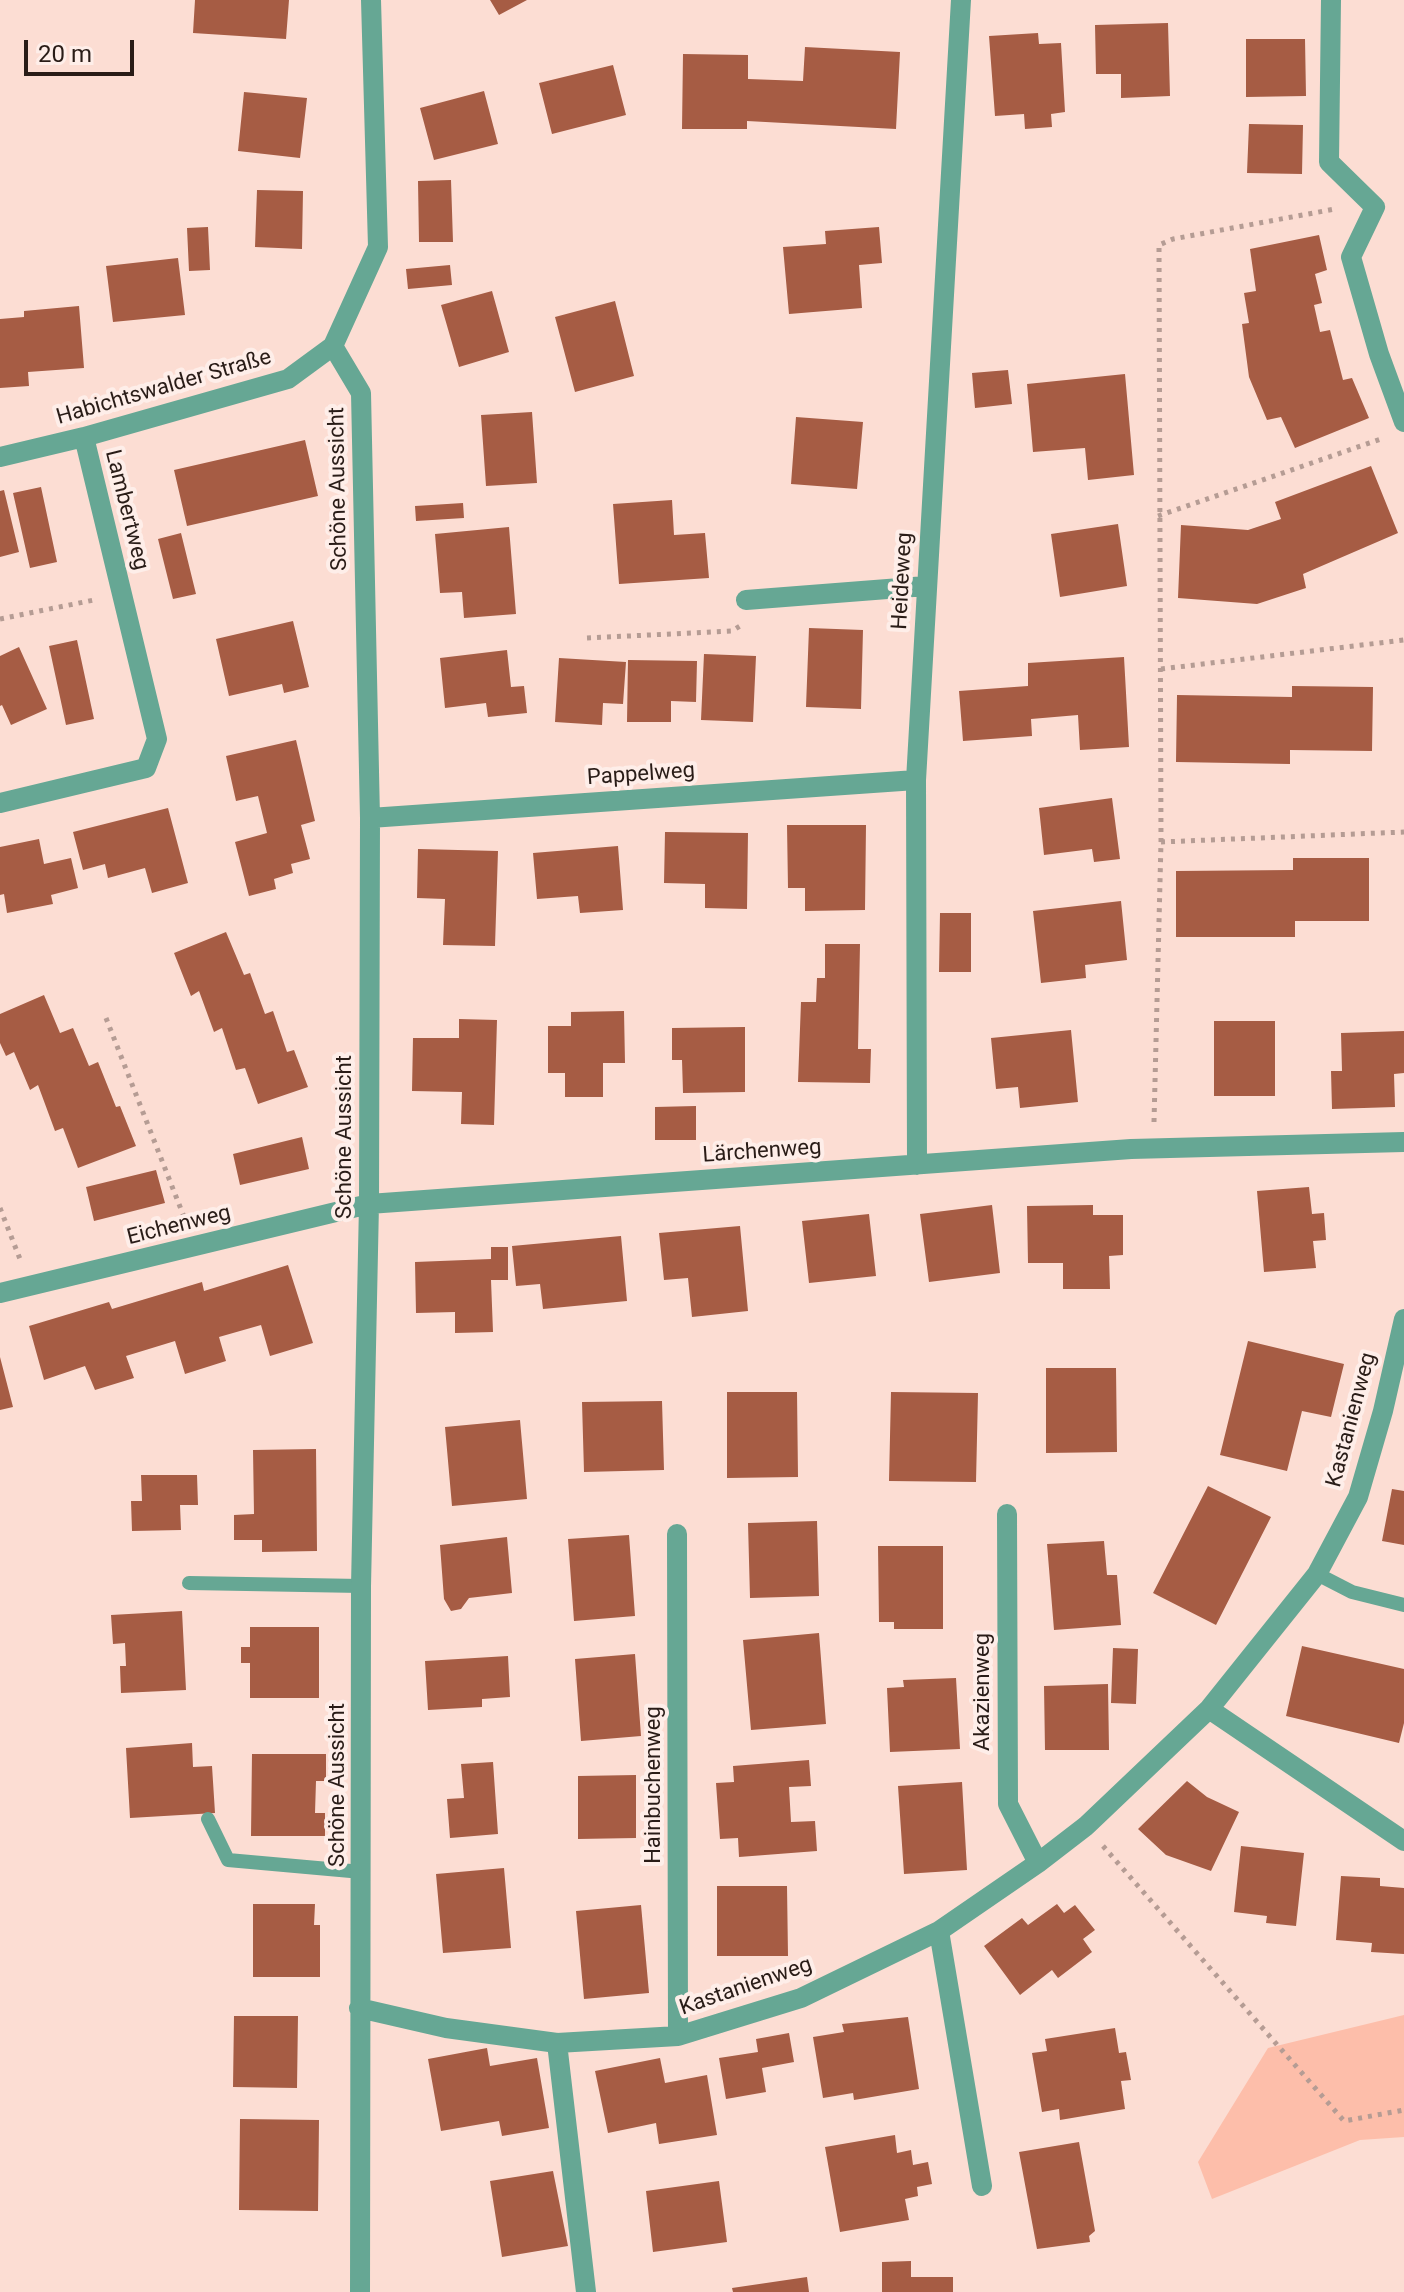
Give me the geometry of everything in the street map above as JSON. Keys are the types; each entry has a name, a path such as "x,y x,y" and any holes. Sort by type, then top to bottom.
{"street":[{"path":"333,346 378,247 371,0"},
{"name":"Heideweg","path":"917,1165 916,780 961,0"},
{"path":"1331,0 1329,162 1375,207 1351,257 1397,429"},
{"name":"Habichtswalder Straße","path":"0,457 84,437 288,379 333,346"},
{"name":"Schöne Aussicht","path":"333,346 361,393 370,818 369,1204 361,1586 360,2292"},
{"name":"Lambertweg","path":"0,803 146,768 157,739 84,437"},
{"path":"746,600 926,586"},
{"name":"Pappelweg","path":"370,818 916,780"},
{"path":"1158,1150 1404,1142"},
{"name":"Lärchenweg","path":"369,1204 1131,1149 1158,1150"},
{"name":"Eichenweg","path":"0,1293 369,1204"},
{"name":"Kastanienweg","path":"359,2008 446,2028 557,2043 678,2036 801,1998 939,1931 1086,1826 1209,1709 1317,1574 1358,1497 1383,1411 1404,1319"},
{"name":"Akazienweg","path":"1007,1514 1008,1804 1038,1863"},
{"name":"Hainbuchenweg","path":"677,1534 678,2036"},
{"path":"1209,1709 1404,1841"},
{"path":"939,1931 982,2186"},
{"path":"557,2043 586,2292"}],"lane":[{"path":"1317,1574 1352,1592 1404,1605"},
{"path":"189,1583 361,1586"},
{"path":"208,1819 228,1860 362,1872"}],"path":[{"path":"1158,1150 1154,1140 1161,842 1159,245 1173,239 1323,210 1375,207"},
{"path":"1158,516 1397,429"},
{"name":"Lambertweg","path":"0,619 122,594"},
{"path":"587,638 732,631 746,623 746,600"},
{"path":"1161,669 1404,640"},
{"path":"1161,842 1404,832"},
{"path":"106,1018 196,1246"},
{"path":"0,1208 31,1286"},
{"path":"1086,1826 1344,2121 1404,2110"}],"shaded area":[{"path":"1404,2015 1404,2137 1360,2140 1212,2199 1198,2162 1268,2048"}],"building":[{"path":"195,0 289,0 286,39 193,33"},
{"path":"490,0 527,0 499,15"},
{"path":"1168,23 1170,96 1121,98 1121,74 1096,74 1095,25"},
{"path":"1038,33 1039,44 1061,43 1065,112 1051,114 1052,127 1025,129 1024,114 995,116 989,36"},
{"path":"1246,39 1305,39 1306,96 1246,97"},
{"path":"805,47 900,52 896,129 747,121 747,129 682,129 683,54 748,55 748,79 803,81"},
{"path":"613,65 626,115 552,134 539,83"},
{"path":"484,91 498,144 434,160 420,108"},
{"path":"244,92 307,98 300,158 238,151"},
{"path":"1249,124 1303,125 1302,174 1247,173"},
{"path":"451,180 453,242 419,242 418,181"},
{"path":"257,190 303,191 302,249 255,247"},
{"path":"208,227 210,270 189,271 187,228"},
{"path":"879,227 882,263 859,265 862,308 789,314 783,247 826,244 825,231"},
{"path":"1319,235 1327,270 1315,274 1322,303 1314,305 1320,332 1330,330 1343,380 1352,378 1369,418 1295,448 1281,417 1267,420 1249,377 1242,324 1249,323 1244,293 1256,291 1250,249"},
{"path":"178,258 185,315 113,322 106,266"},
{"path":"450,265 452,285 408,289 406,269"},
{"path":"492,291 509,352 459,367 441,305"},
{"path":"615,301 634,376 575,392 555,317"},
{"path":"79,306 84,368 28,372 29,386 0,388 0,319 24,317 24,311"},
{"path":"1008,370 1012,404 975,408 972,373"},
{"path":"1125,374 1134,475 1088,480 1085,448 1033,452 1027,384"},
{"path":"532,412 537,483 486,486 481,415"},
{"path":"796,417 863,422 857,489 791,484"},
{"path":"305,440 318,496 187,526 174,470"},
{"path":"1371,466 1398,533 1303,574 1306,588 1257,604 1178,598 1181,525 1248,530 1281,519 1275,502"},
{"path":"41,487 57,562 30,568 13,493"},
{"path":"4,490 19,552 0,557 0,491"},
{"path":"672,500 674,535 705,533 709,578 619,584 613,504"},
{"path":"463,503 464,518 416,521 415,506"},
{"path":"1118,524 1127,586 1060,597 1051,534"},
{"path":"509,527 516,614 464,618 462,592 440,593 435,534"},
{"path":"181,533 196,594 173,599 158,539"},
{"path":"293,621 309,687 284,693 282,684 229,696 216,639"},
{"path":"809,628 863,630 861,709 806,707"},
{"path":"77,640 94,719 66,725 49,646"},
{"path":"19,647 47,709 11,725 0,706 0,656"},
{"path":"507,650 511,687 524,686 527,713 488,717 486,703 445,708 440,658"},
{"path":"704,654 756,656 753,722 701,720"},
{"path":"1124,657 1129,747 1080,750 1078,715 1031,719 1032,736 963,741 959,691 1028,686 1028,663"},
{"path":"559,658 626,662 623,704 603,703 602,725 555,722"},
{"path":"628,660 697,661 696,702 671,701 671,722 627,722"},
{"path":"1292,686 1373,687 1372,751 1290,750 1290,764 1176,762 1177,695 1292,697"},
{"path":"296,740 315,821 301,825 310,859 291,864 293,873 274,879 276,889 249,896 235,842 267,833 258,796 236,801 226,756"},
{"path":"1112,798 1120,859 1094,862 1092,849 1044,855 1039,808"},
{"path":"168,808 188,883 152,893 145,868 108,878 105,864 83,870 73,832"},
{"path":"787,825 866,825 865,910 805,911 805,888 788,888"},
{"path":"665,832 748,833 747,909 705,908 705,884 664,883"},
{"path":"39,839 44,864 71,858 78,888 51,895 53,904 7,913 4,894 0,895 0,847"},
{"path":"618,846 623,910 580,913 578,896 537,899 533,853"},
{"path":"418,849 498,851 495,946 443,945 445,899 417,898"},
{"path":"1293,858 1369,858 1369,921 1295,921 1295,937 1176,937 1176,871 1293,870"},
{"path":"1121,901 1127,960 1085,965 1086,978 1041,983 1033,911"},
{"path":"940,913 971,913 971,972 939,972"},
{"path":"226,932 244,975 250,973 265,1014 273,1011 287,1052 294,1050 308,1087 258,1104 245,1068 236,1070 222,1028 214,1032 199,991 191,996 174,953"},
{"path":"825,944 860,944 858,1049 871,1049 870,1083 798,1082 801,1002 816,1002 817,978 825,978"},
{"path":"44,995 60,1033 73,1028 89,1066 98,1062 136,1146 78,1168 63,1128 55,1131 38,1085 30,1090 14,1052 6,1056 0,1043 0,1014"},
{"path":"624,1011 625,1063 603,1063 603,1097 565,1097 565,1073 548,1073 548,1026 571,1026 571,1012"},
{"path":"459,1019 497,1020 494,1125 461,1124 462,1092 412,1091 413,1038 459,1038"},
{"path":"1214,1021 1275,1021 1275,1096 1214,1096"},
{"path":"745,1027 745,1092 683,1093 682,1060 672,1060 672,1028"},
{"path":"1071,1030 1078,1102 1020,1108 1018,1087 996,1089 991,1038"},
{"path":"1404,1031 1404,1073 1394,1074 1395,1107 1332,1109 1331,1071 1342,1071 1341,1033"},
{"path":"696,1106 696,1140 655,1140 655,1107"},
{"path":"302,1137 309,1169 240,1185 233,1154"},
{"path":"156,1170 165,1203 94,1221 86,1187"},
{"path":"1309,1187 1312,1214 1324,1213 1326,1240 1313,1241 1316,1268 1264,1272 1257,1191"},
{"path":"992,1205 1000,1273 929,1282 920,1214"},
{"path":"1093,1205 1093,1215 1123,1215 1123,1255 1109,1256 1110,1289 1063,1289 1063,1263 1028,1263 1027,1206"},
{"path":"869,1214 876,1276 809,1283 802,1221"},
{"path":"740,1226 748,1311 692,1317 688,1278 664,1280 659,1233"},
{"path":"621,1236 627,1301 543,1309 540,1284 516,1286 512,1246"},
{"path":"491,1247 508,1247 508,1280 491,1280 493,1332 455,1333 455,1312 416,1313 415,1262 491,1259"},
{"path":"288,1265 313,1343 270,1356 261,1325 219,1337 226,1361 185,1374 175,1341 126,1356 134,1378 95,1390 85,1366 44,1380 29,1326 109,1302 112,1309 202,1282 204,1291"},
{"path":"1248,1341 1344,1364 1331,1417 1302,1411 1287,1471 1220,1455"},
{"path":"0,1357 13,1407 0,1410"},
{"path":"1046,1368 1116,1368 1117,1452 1046,1453"},
{"path":"727,1392 797,1392 798,1477 727,1478"},
{"path":"891,1392 978,1393 976,1482 889,1481"},
{"path":"662,1401 664,1470 584,1472 582,1402"},
{"path":"520,1420 527,1499 452,1506 445,1427"},
{"path":"316,1449 317,1551 262,1552 262,1540 234,1540 234,1515 254,1514 253,1450"},
{"path":"141,1475 197,1475 198,1505 180,1505 181,1530 132,1531 131,1501 142,1501"},
{"path":"1208,1486 1271,1517 1216,1625 1153,1593"},
{"path":"1392,1489 1404,1491 1404,1545 1382,1541"},
{"path":"817,1521 819,1596 750,1598 748,1523"},
{"path":"629,1535 635,1616 574,1621 568,1539"},
{"path":"507,1537 512,1593 469,1598 461,1609 451,1611 444,1599 440,1545"},
{"path":"1104,1541 1107,1575 1117,1575 1121,1625 1054,1630 1047,1544"},
{"path":"878,1546 943,1546 943,1629 894,1629 894,1622 879,1622"},
{"path":"182,1611 186,1690 121,1693 120,1666 126,1666 125,1643 113,1644 111,1615"},
{"path":"250,1627 319,1627 319,1698 250,1698 250,1663 241,1663 241,1647 250,1647"},
{"path":"819,1633 826,1724 751,1730 743,1640"},
{"path":"1302,1646 1404,1669 1404,1723 1399,1743 1286,1716"},
{"path":"1113,1648 1138,1649 1136,1704 1111,1703"},
{"path":"635,1654 641,1736 581,1741 575,1659"},
{"path":"508,1656 510,1697 482,1699 482,1707 428,1710 425,1661"},
{"path":"956,1678 960,1749 890,1752 887,1688 904,1687 903,1680"},
{"path":"1108,1684 1109,1750 1045,1750 1044,1686"},
{"path":"192,1743 193,1767 212,1766 215,1813 130,1818 126,1748"},
{"path":"252,1754 326,1754 326,1781 316,1781 315,1813 325,1813 325,1836 251,1836"},
{"path":"809,1760 811,1786 789,1787 791,1822 815,1821 817,1851 739,1857 738,1838 720,1839 716,1783 734,1782 733,1766"},
{"path":"493,1762 498,1834 450,1838 447,1799 464,1798 461,1764"},
{"path":"636,1775 636,1838 578,1839 578,1776"},
{"path":"1187,1781 1207,1797 1239,1812 1211,1871 1166,1855 1138,1829"},
{"path":"962,1782 967,1870 904,1874 898,1786"},
{"path":"1241,1846 1304,1853 1296,1926 1266,1923 1267,1916 1234,1912"},
{"path":"504,1868 511,1948 443,1953 436,1874"},
{"path":"1341,1876 1380,1878 1380,1886 1404,1888 1404,1954 1371,1952 1372,1943 1336,1940"},
{"path":"717,1886 787,1886 788,1956 717,1956"},
{"path":"253,1904 315,1904 314,1925 320,1925 320,1977 253,1977"},
{"path":"1057,1904 1064,1913 1075,1905 1095,1930 1083,1939 1092,1952 1058,1978 1052,1970 1020,1995 984,1946 1022,1918 1028,1925"},
{"path":"641,1905 649,1993 584,1999 576,1911"},
{"path":"234,2016 298,2016 297,2088 233,2087"},
{"path":"908,2017 919,2089 854,2100 853,2093 823,2098 813,2037 844,2032 842,2024"},
{"path":"1115,2028 1119,2053 1126,2052 1131,2080 1121,2081 1125,2109 1060,2120 1059,2109 1042,2112 1032,2053 1047,2051 1045,2039"},
{"path":"789,2033 794,2062 762,2068 766,2092 726,2099 719,2058 758,2052 756,2039"},
{"path":"487,2048 490,2066 537,2058 549,2128 502,2136 499,2121 441,2131 428,2059"},
{"path":"660,2058 665,2083 707,2075 717,2135 659,2144 656,2123 608,2133 595,2071"},
{"path":"240,2119 319,2120 318,2211 239,2210"},
{"path":"895,2135 897,2153 911,2150 913,2165 928,2162 932,2184 917,2187 918,2196 905,2199 909,2220 840,2232 825,2147"},
{"path":"1079,2142 1095,2231 1089,2236 1090,2242 1037,2249 1019,2152"},
{"path":"553,2171 568,2246 502,2257 490,2181"},
{"path":"719,2181 727,2242 653,2252 646,2191"},
{"path":"911,2261 911,2277 953,2277 953,2292 882,2292 882,2262"},
{"path":"807,2277 809,2292 733,2292 732,2288"}]}
